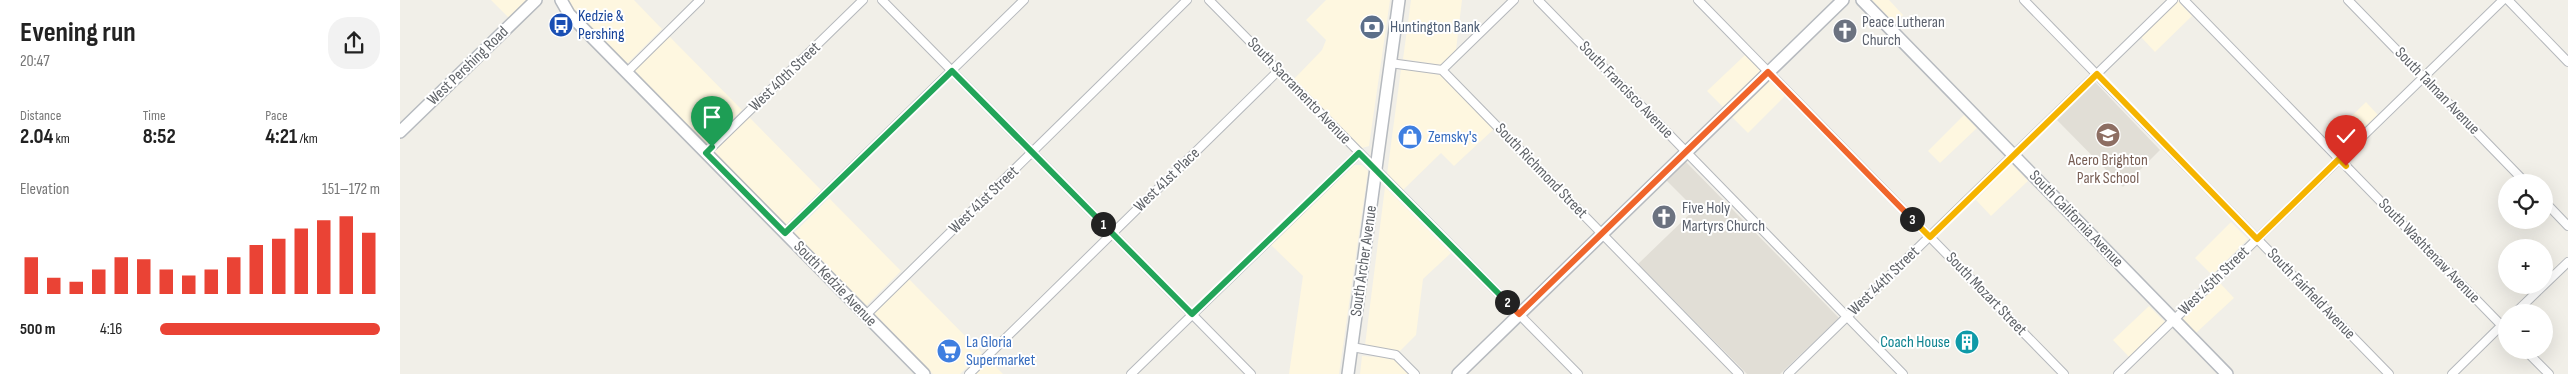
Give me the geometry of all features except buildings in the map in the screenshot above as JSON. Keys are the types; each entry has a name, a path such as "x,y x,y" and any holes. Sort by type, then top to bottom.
{"main road":[{"name":"West Pershing Road","path":"400,132 536,0"},
{"name":"South Kedzie Avenue","path":"561,0 568,14 924,374"},
{"name":"South Archer Avenue","path":"1348,374 1399,0"},
{"path":"1458,374 1843,0"},
{"name":"South California Avenue","path":"1862,0 2227,374"}],"street":[{"path":"626,72 700,0"},
{"name":"West 40th Street","path":"706,153 863,0"},
{"path":"882,0 1251,374"},
{"path":"785,233 1024,0"},
{"name":"West 41st Street","path":"866,315 1187,0"},
{"name":"South Sacramento Avenue","path":"1209,0 1578,374"},
{"path":"1390,63 1442,70 1514,0"},
{"name":"South Francisco Avenue","path":"1538,0 1902,374"},
{"name":"South Mozart Street","path":"1698,0 2064,374"},
{"name":"South Fairfield Avenue","path":"2024,0 2389,374"},
{"name":"West 44th Street","path":"1788,374 2173,0"},
{"name":"South Washtenaw Avenue","path":"2184,0 2498,319"},
{"name":"South Talman Avenue","path":"2348,0 2517,174"},
{"name":"West 45th Street","path":"2118,374 2503,0"},
{"path":"2508,0 2568,62"},
{"name":"South Richmond Street","path":"1442,70 1739,374"},
{"name":"West 41st Place","path":"969,374 1278,71"},
{"path":"1131,374 1359,153"},
{"path":"2553,210 2568,226"},
{"path":"2524,304 2568,262"},
{"path":"2452,374 2498,332"},
{"path":"1352,347 1396,355 1415,374"},
{"path":"2534,359 2549,374"}],"shaded area":[{"path":"491,0 528,0 509,18"},
{"path":"568,0 634,0 662,29 627,64 576,13"},
{"path":"1326,0 1390,0 1369,146 1362,148 1294,79 1322,50 1326,40 1306,20"},
{"path":"1411,0 1462,0 1456,50 1441,65 1403,59"},
{"path":"1872,0 1889,0 1903,15 1894,23"},
{"path":"2178,1 2192,16 2155,52 2141,37"},
{"path":"669,36 742,110 706,145 634,71"},
{"path":"1745,55 1762,72 1724,108 1707,91"},
{"path":"1401,69 1441,75 1494,129 1454,166 1441,153 1403,190 1387,174"},
{"path":"1769,79 1785,96 1748,133 1731,116"},
{"name":"Acero Brighton Park School","path":"2095,82 2160,150 2123,187 2056,119"},
{"path":"2366,102 2378,115 2339,151 2328,139"},
{"path":"1964,115 1977,128 1940,163 1928,151"},
{"path":"749,117 822,191 787,225 714,152"},
{"path":"1685,161 1839,318 1780,374 1747,374 1638,264 1695,209 1666,180"},
{"path":"2012,164 2028,181 1991,216 1976,200"},
{"path":"1353,165 1362,165 1368,171 1339,374 1289,374 1303,276 1271,245"},
{"path":"1385,187 1451,253 1423,279 1416,335 1400,351 1365,345"},
{"path":"829,198 901,271 866,306 794,233"},
{"path":"2231,222 2248,239 2212,275 2195,258"},
{"path":"909,279 982,353 960,374 933,374 874,314"},
{"path":"2220,283 2234,298 2196,333 2182,319"},
{"path":"2149,306 2165,322 2129,357 2113,340"},
{"path":"1362,356 1393,358 1408,374 1360,374"},
{"path":"990,361 1003,374 976,374"}],"place":[{"name":"Kedzie & Pershing","path":"561,25"},
{"name":"Huntington Bank","path":"1372,27"},
{"name":"Peace Lutheran Church","path":"1845,31"},
{"name":"Acero Brighton Park School","path":"2108,135"},
{"name":"Zemsky's","path":"1410,137"},
{"name":"Five Holy Martyrs Church","path":"1664,217"},
{"name":"Coach House","path":"1967,342"},
{"name":"La Gloria Supermarket","path":"949,351"}],"route":[{"path":"712,147 706,153 785,233 952,71 1192,314 1359,153 1519,314 1768,72 1930,237 2097,74 2257,239 2339,159 2346,166"}]}
